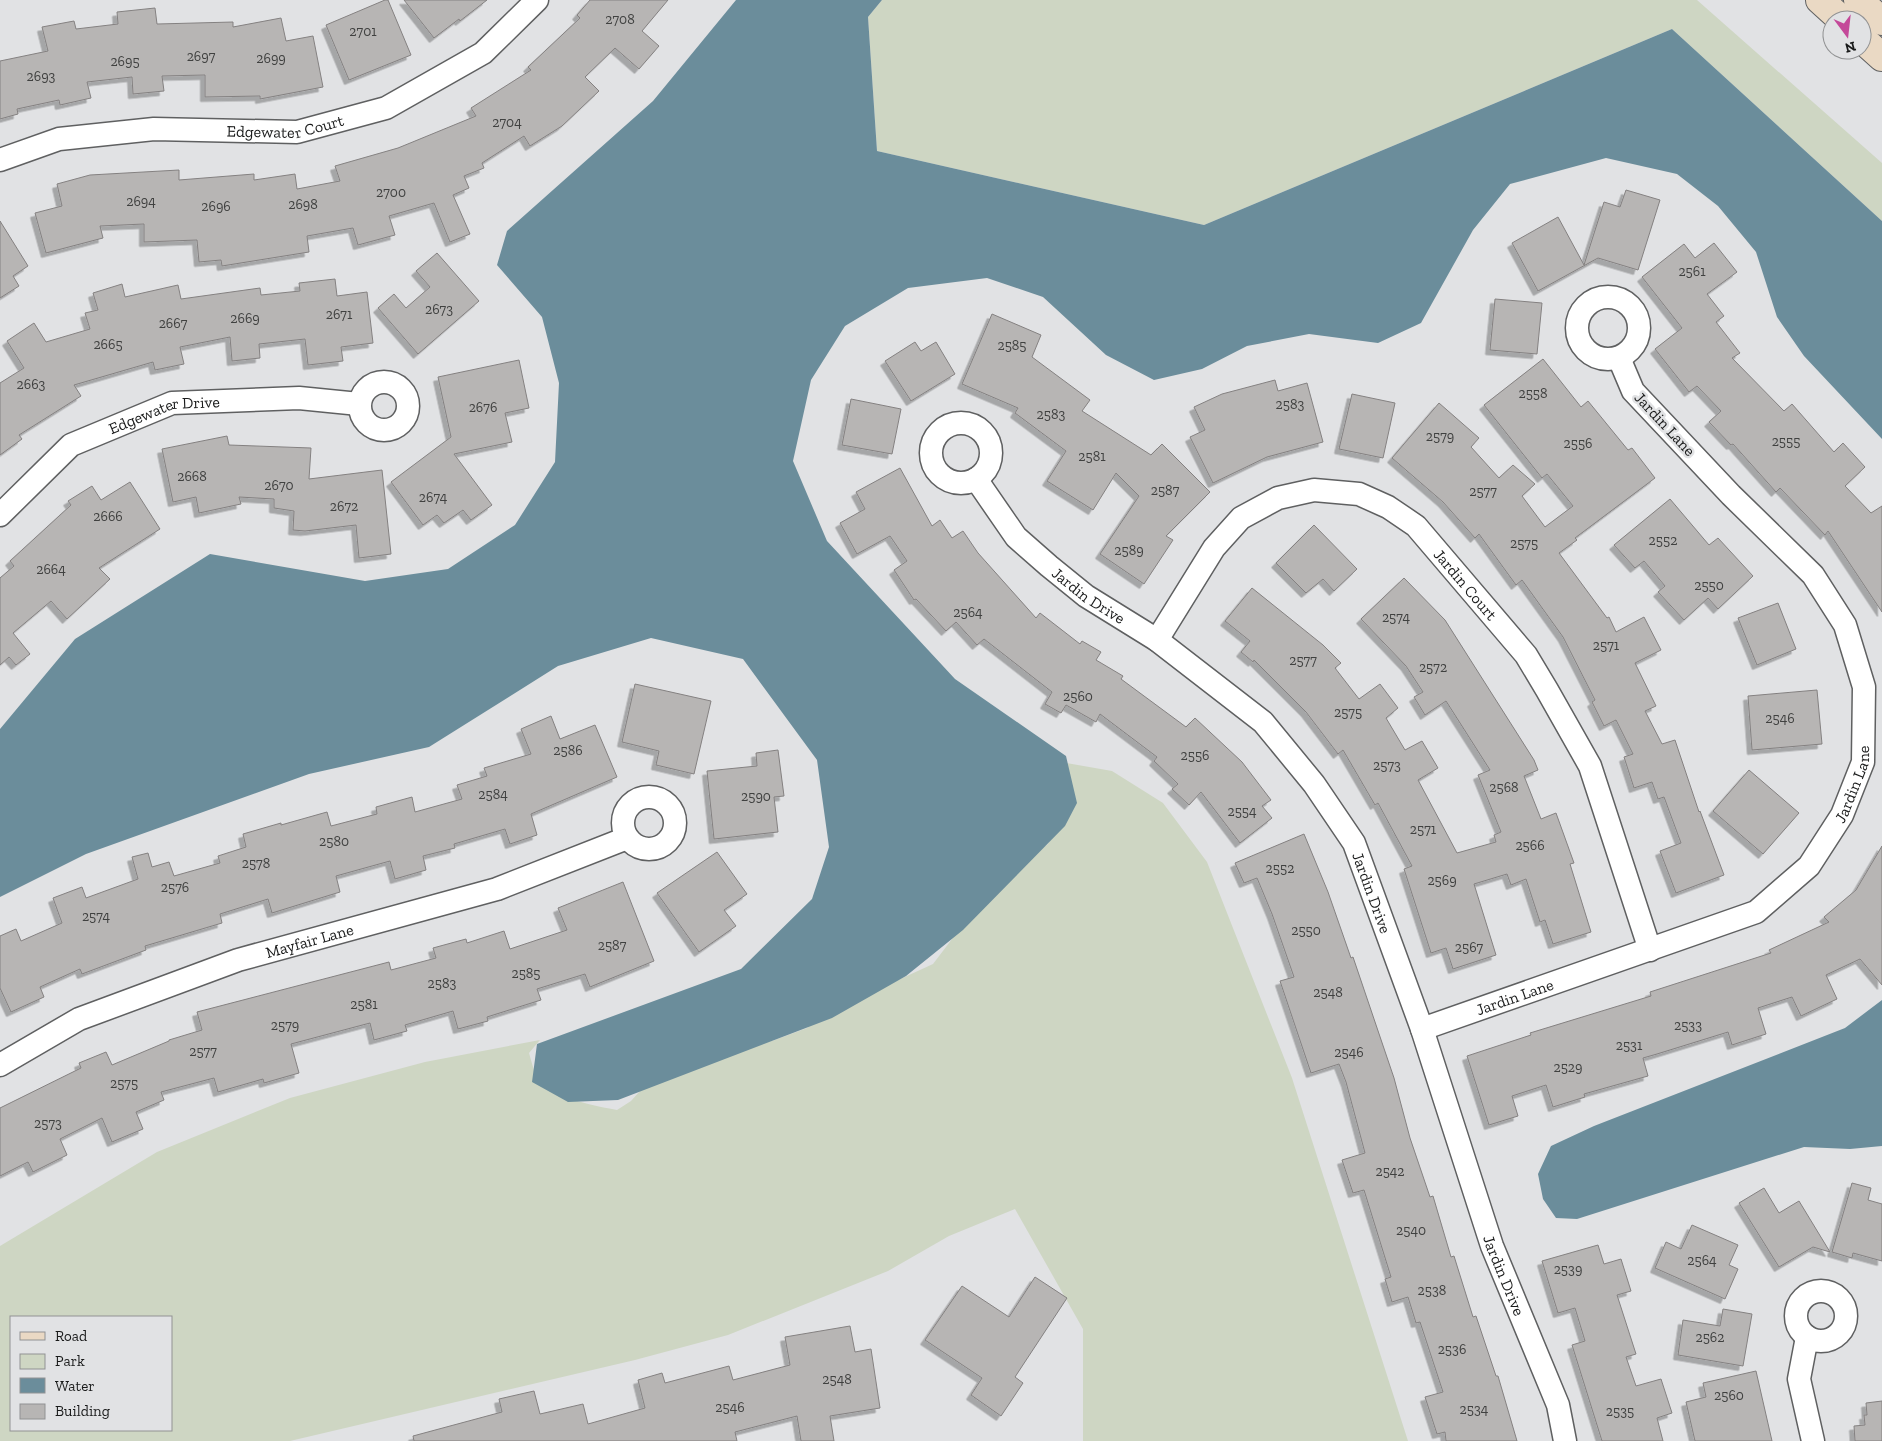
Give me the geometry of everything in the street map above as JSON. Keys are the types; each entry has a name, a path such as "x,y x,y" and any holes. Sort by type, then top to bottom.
{"street":[{"name":"Edgewater Court","path":"0,160 59,138 154,129 297,132 386,108 483,53 537,0"},
{"path":"1820,0 1831,10"},
{"path":"1858,0 1882,22"},
{"path":"1872,48 1882,57"},
{"name":"Jardin Lane","path":"1422,1029 1756,912 1808,866 1842,815 1863,762 1864,686 1845,625 1813,575 1731,495 1633,390 1619,358"},
{"name":"Edgewater Drive","path":"0,515 71,445 172,403 299,398 359,404"},
{"name":"Jardin Drive","path":"976,480 1016,537 1030,549 1086,596 1158,640 1263,722 1319,791 1354,844 1422,1029 1492,1246 1558,1405 1565,1441"},
{"name":"Jardin Court","path":"1158,640 1214,548 1241,518 1278,498 1314,490 1359,494 1388,507 1416,526 1526,655 1590,766 1650,950"},
{"name":"Mayfair Lane","path":"0,1065 79,1019 238,960 497,889 627,838"},
{"path":"1807,1337 1800,1379 1813,1441"}],"green space":[{"path":"882,0 1697,0 1882,163 1882,221 1672,29 1204,225 877,151 868,17"},
{"path":"1055,761 1112,771 1163,803 1207,862 1292,1078 1408,1441 1083,1441 1083,1329 1015,1209 949,1236 888,1271 728,1335 635,1360 290,1441 0,1441 0,1246 157,1152 290,1098 425,1062 540,1040 529,1053 536,1074 543,1085 549,1090 567,1098 617,1110 631,1101 649,1081 740,1044 772,1041 807,1028 822,1015 933,964 984,897 1028,855 1047,845 1061,826"}],"water":[{"path":"736,0 882,0 868,17 877,151 1204,225 1672,29 1882,221 1882,439 1804,356 1777,317 1756,252 1718,206 1677,174 1606,158 1510,184 1473,230 1421,323 1378,343 1309,334 1247,346 1202,369 1154,380 1106,355 1043,297 987,278 908,288 845,326 811,380 793,461 827,541 955,679 1066,756 1077,803 1065,826 963,930 906,976 832,1018 618,1100 568,1102 532,1082 537,1044 741,969 812,899 829,847 817,760 743,659 651,638 558,666 429,747 309,774 86,854 0,897 0,729 75,639 210,554 365,581 448,569 515,525 555,462 559,383 542,317 497,265 507,231 653,101"},
{"path":"1882,1000 1882,1146 1850,1149 1804,1147 1577,1219 1556,1218 1543,1199 1538,1174 1551,1146 1594,1126 1845,1028"}],"building":[{"path":"388,0 411,55 349,80 326,25"},
{"path":"404,0 487,0 434,38"},
{"path":"590,0 668,0 642,31 659,46 639,69 615,48 585,77 599,91 562,126 530,146 524,136 482,163 484,168 464,176 469,188 453,195 470,234 450,242 434,203 389,216 395,235 358,245 353,228 307,236 309,252 222,266 221,260 199,262 197,240 144,242 144,224 100,226 103,238 46,253 35,213 62,206 57,184 90,175 179,170 179,180 254,174 254,180 295,174 297,189 340,181 335,166 398,148 476,116 471,108 531,70 528,67 580,18 577,15"},
{"path":"155,8 157,24 233,22 233,27 281,18 286,41 313,36 323,87 260,99 260,96 205,97 205,75 162,76 164,91 133,94 132,77 87,82 91,98 60,105 59,100 17,109 18,114 0,119 0,61 48,51 42,27 74,21 76,29 118,24 117,12"},
{"path":"1626,190 1660,200 1638,270 1598,258 1538,291 1512,243 1558,217 1584,265 1604,202 1620,207"},
{"path":"0,221 28,266 13,276 19,286 0,298"},
{"path":"1714,243 1737,272 1707,294 1724,316 1716,322 1740,353 1732,358 1784,411 1792,404 1834,452 1843,443 1865,467 1845,486 1871,513 1882,506 1882,612 1828,531 1825,535 1780,488 1776,492 1733,444 1731,445 1709,422 1721,411 1697,386 1689,392 1655,349 1682,328 1642,277 1684,244 1695,258"},
{"path":"437,253 479,301 418,354 378,308 394,294 406,308 430,287 416,271"},
{"path":"335,279 337,296 367,292 373,343 341,347 343,361 308,365 305,339 259,344 260,358 232,361 230,337 180,347 184,364 155,370 153,362 74,385 81,396 19,435 22,439 0,455 0,383 24,368 7,341 34,323 46,342 90,329 85,313 98,310 93,293 122,284 125,297 178,285 181,299 260,288 261,295 300,291 299,283"},
{"path":"1495,299 1542,303 1537,354 1490,350"},
{"path":"992,314 1041,335 1032,357 1090,400 1082,411 1151,455 1162,444 1210,492 1166,536 1173,540 1144,584 1100,554 1139,496 1116,473 1093,510 1047,481 1066,451 1015,413 1018,408 962,384"},
{"path":"915,342 921,351 936,342 955,374 911,401 885,361"},
{"path":"1543,359 1581,407 1588,401 1628,450 1632,448 1655,478 1575,538 1577,540 1559,553 1607,618 1609,617 1616,632 1644,617 1661,650 1635,663 1656,706 1645,711 1662,744 1675,740 1699,812 1724,875 1676,893 1660,851 1681,843 1664,797 1658,799 1652,782 1634,788 1624,757 1633,754 1616,720 1604,726 1592,702 1595,700 1563,637 1522,580 1516,585 1479,534 1475,538 1443,502 1392,458 1439,403 1479,438 1471,447 1499,478 1513,465 1535,484 1522,496 1545,527 1573,506 1547,474 1542,478 1484,405"},
{"path":"519,360 529,408 505,413 512,442 454,454 492,505 471,520 463,510 444,523 437,515 423,525 391,482 451,437 438,377"},
{"path":"1275,380 1278,391 1307,383 1323,442 1267,457 1213,483 1190,437 1205,430 1194,407 1222,394"},
{"path":"1352,394 1395,403 1383,458 1339,449"},
{"path":"851,399 901,409 892,454 842,445"},
{"path":"227,436 229,445 311,448 309,479 382,470 391,554 359,558 356,525 305,531 293,530 294,511 274,508 274,499 239,497 241,504 199,513 196,497 173,502 162,449"},
{"path":"900,468 932,526 940,520 952,538 963,531 978,553 1036,618 1040,613 1080,644 1082,641 1101,652 1096,660 1123,676 1121,679 1186,727 1195,718 1242,762 1271,800 1262,806 1272,818 1240,843 1201,792 1189,805 1172,789 1178,784 1154,761 1157,757 1100,714 1096,722 1066,705 1061,713 1045,704 1052,692 984,639 977,645 956,622 946,631 916,599 914,600 894,570 907,561 890,536 857,554 840,523 865,509 856,492"},
{"path":"130,482 160,529 99,568 110,579 67,619 51,601 13,633 30,654 16,665 9,657 0,665 0,578 14,566 10,561 71,505 68,501 92,486 101,500"},
{"path":"1670,499 1709,545 1718,538 1753,576 1718,609 1708,598 1684,620 1658,592 1665,586 1644,561 1635,568 1614,545"},
{"path":"1314,525 1357,569 1334,591 1323,579 1306,593 1276,563"},
{"path":"1404,578 1445,620 1534,760 1538,770 1524,776 1541,819 1556,813 1574,863 1570,864 1591,932 1553,944 1545,920 1540,922 1526,879 1511,885 1507,874 1474,884 1496,955 1453,969 1446,948 1431,953 1404,869 1412,866 1378,803 1375,805 1343,750 1338,754 1306,712 1254,660 1253,662 1241,652 1250,641 1225,621 1252,588 1323,645 1341,663 1335,668 1359,699 1380,684 1398,708 1386,718 1405,750 1422,741 1438,768 1418,780 1457,853 1496,842 1494,835 1501,832 1478,775 1490,770 1446,701 1425,715 1414,697 1423,692 1406,666 1361,619"},
{"path":"1778,603 1796,649 1757,665 1738,618"},
{"path":"635,684 711,701 694,774 656,765 659,751 622,742"},
{"path":"1817,690 1822,744 1752,750 1748,696"},
{"path":"551,716 560,739 595,725 617,777 531,814 537,835 510,844 505,829 454,844 455,848 423,856 426,870 395,879 390,861 336,876 340,892 272,913 268,899 220,914 222,923 145,946 146,950 82,974 80,969 40,987 44,997 11,1012 0,988 0,936 16,929 21,941 62,923 53,898 82,887 86,898 138,879 132,857 148,853 152,867 169,862 174,876 220,863 218,856 246,847 243,834 281,823 281,825 327,812 331,826 377,814 376,807 412,797 415,812 462,799 457,785 487,776 484,768 531,754 521,729"},
{"path":"778,750 784,796 774,797 778,832 714,839 707,771 757,766 756,753"},
{"path":"1749,770 1799,813 1763,854 1713,811"},
{"path":"1304,834 1328,892 1351,958 1353,957 1394,1078 1410,1138 1430,1197 1433,1196 1451,1257 1454,1256 1473,1317 1476,1316 1496,1376 1498,1376 1517,1441 1446,1441 1445,1432 1437,1434 1425,1397 1443,1392 1420,1322 1416,1323 1408,1297 1392,1302 1385,1279 1391,1277 1364,1190 1353,1193 1342,1160 1365,1153 1346,1082 1339,1064 1311,1073 1280,981 1294,977 1272,914 1257,878 1244,883 1235,863"},
{"path":"1882,846 1882,985 1860,959 1826,975 1837,999 1801,1016 1792,997 1758,1008 1766,1034 1732,1045 1728,1032 1643,1058 1648,1076 1584,1094 1585,1097 1553,1107 1546,1085 1512,1096 1518,1116 1489,1125 1467,1056 1531,1035 1530,1033 1651,996 1650,992 1771,953 1769,950 1829,922 1824,917 1856,890"},
{"path":"717,852 747,894 724,910 736,926 699,952 657,893"},
{"path":"623,882 654,961 590,987 585,974 537,989 541,1000 487,1017 488,1021 458,1029 453,1011 405,1025 407,1031 374,1040 370,1023 291,1044 299,1073 264,1083 263,1079 218,1092 214,1078 161,1092 164,1100 136,1112 143,1129 112,1142 102,1118 60,1139 67,1155 33,1172 28,1162 0,1176 0,1108 81,1068 79,1063 106,1052 112,1065 169,1040 202,1030 197,1012 389,962 391,970 436,958 433,948 466,939 467,943 504,931 510,949 567,930 558,908"},
{"path":"1852,1183 1871,1188 1868,1200 1882,1204 1882,1261 1853,1253 1852,1258 1832,1252"},
{"path":"1764,1188 1779,1213 1799,1201 1830,1252 1813,1247 1779,1267 1739,1203"},
{"path":"1692,1225 1738,1245 1729,1265 1738,1269 1725,1299 1655,1268 1666,1242 1681,1249"},
{"path":"1598,1245 1604,1264 1621,1259 1631,1291 1617,1295 1636,1354 1626,1357 1636,1386 1661,1379 1672,1413 1657,1418 1663,1441 1602,1441 1572,1345 1585,1341 1575,1308 1558,1313 1542,1261"},
{"path":"1035,1277 1067,1298 1015,1377 1023,1383 1001,1416 971,1395 982,1378 925,1340 962,1286 1009,1317"},
{"path":"1723,1309 1752,1314 1743,1366 1678,1355 1683,1320 1720,1326"},
{"path":"850,1326 855,1352 871,1349 880,1408 830,1416 834,1441 801,1441 797,1416 735,1432 737,1441 414,1441 413,1436 502,1412 499,1399 534,1391 540,1414 583,1404 588,1424 645,1408 638,1380 662,1373 665,1383 729,1366 733,1380 790,1365 785,1337"},
{"path":"1756,1371 1772,1441 1695,1441 1686,1402 1706,1397 1703,1383"},
{"path":"1882,1401 1882,1441 1855,1441 1854,1426 1865,1425 1864,1415 1867,1415 1866,1403"}]}
